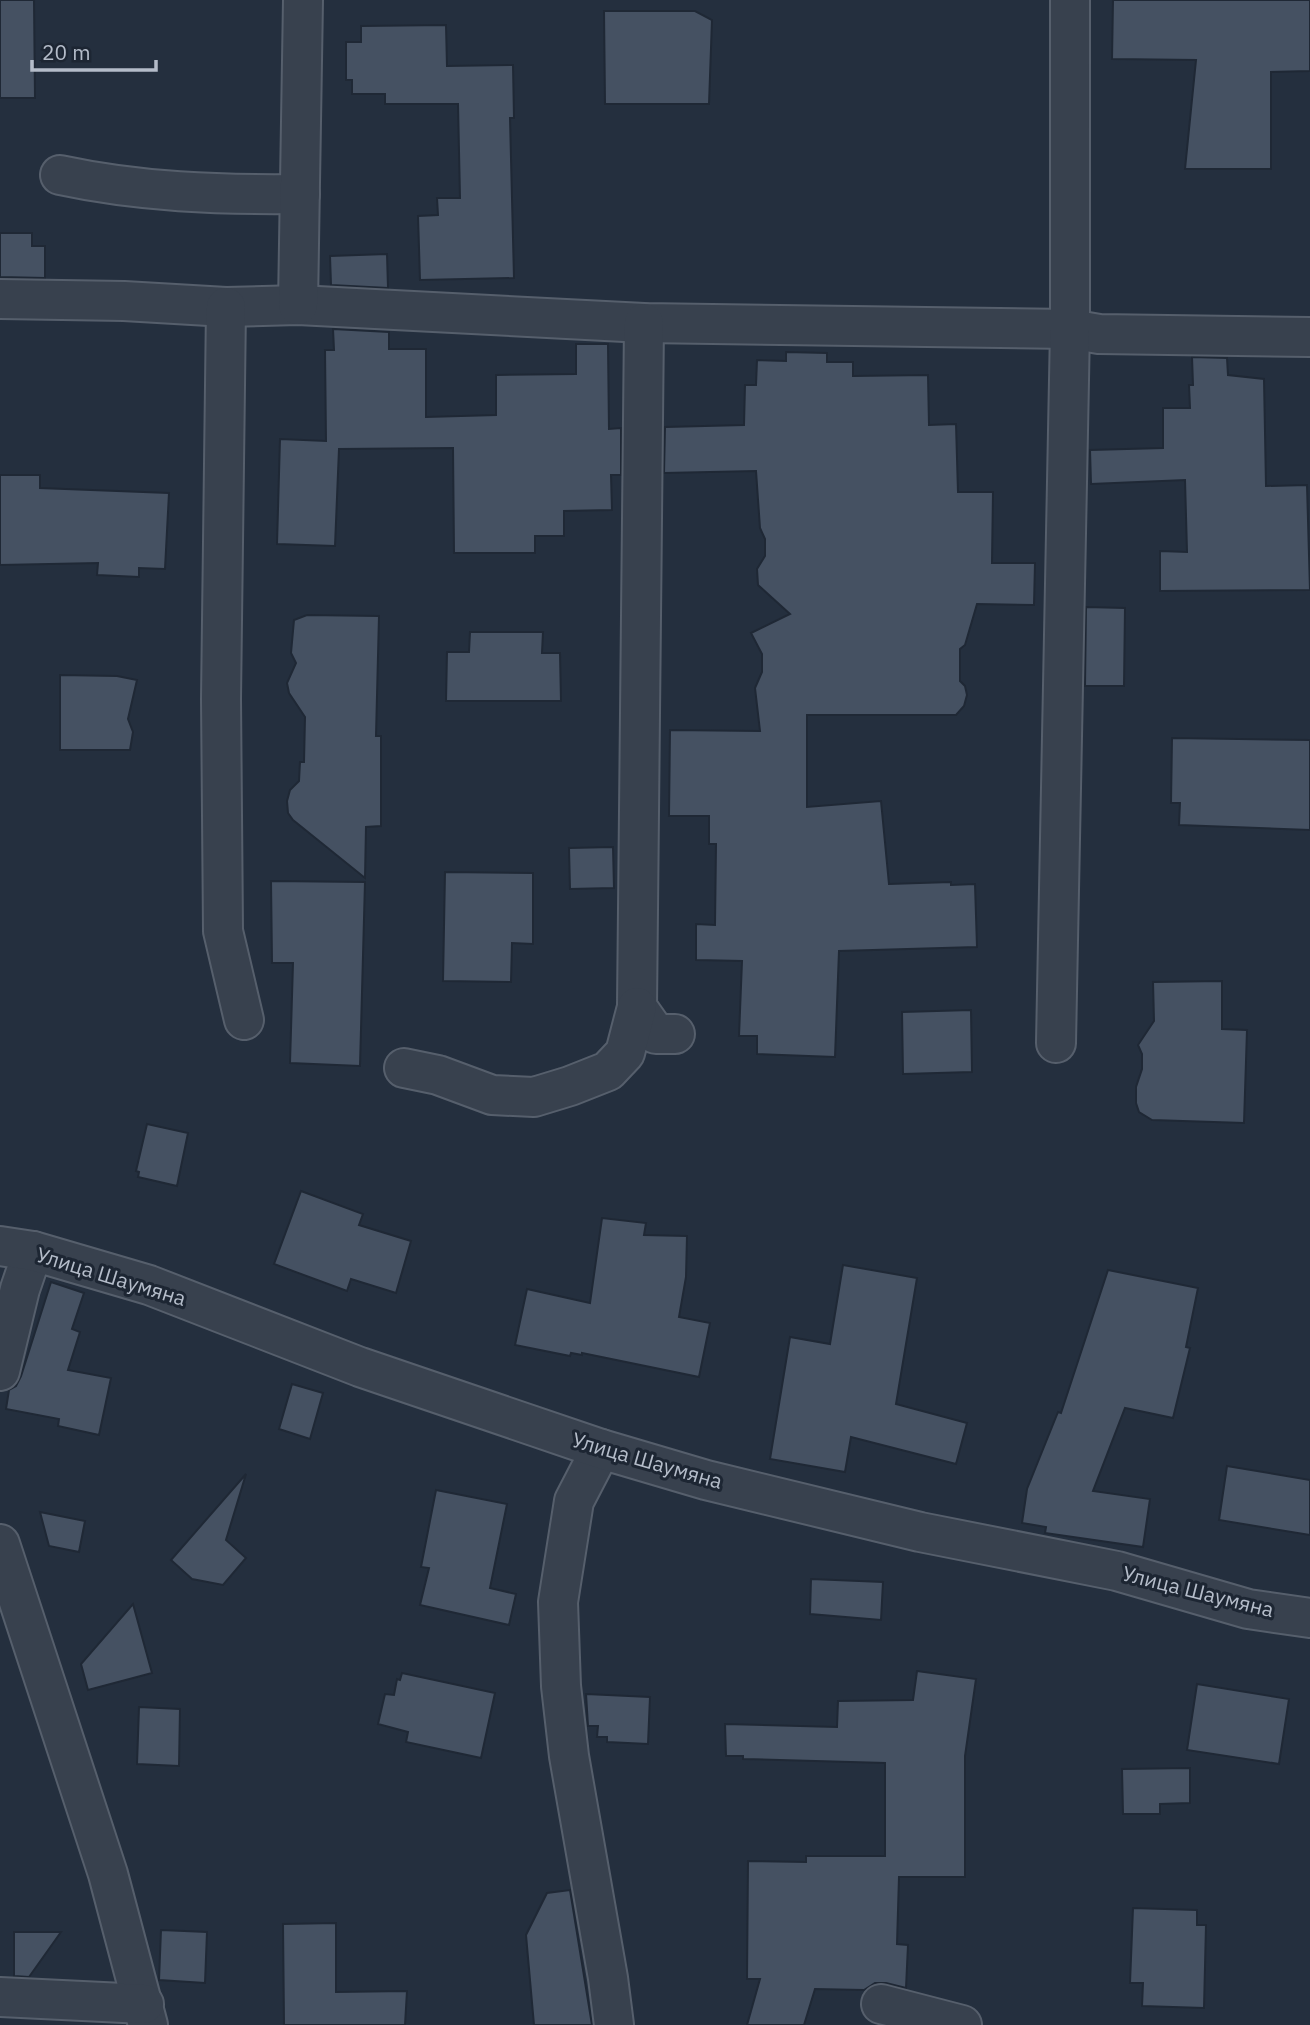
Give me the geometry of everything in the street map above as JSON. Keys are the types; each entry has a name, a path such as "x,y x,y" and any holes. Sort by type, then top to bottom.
{"street":[{"path":"298,305 303,0"},
{"path":"1056,1043 1070,329 1070,0"},
{"path":"60,175 107,185 182,192 300,194"},
{"path":"0,299 124,301 226,307 298,305 644,323 1070,329 1099,334 1310,337"},
{"path":"226,307 221,699 223,931 244,1020"},
{"path":"404,1068 438,1075 492,1095 534,1097 608,1071 625,1053 637,1007 644,323"},
{"path":"637,1007 656,1034 675,1034"},
{"path":"0,1371 20,1289 16,1249"},
{"name":"Улица Шаумяна","path":"16,1249 149,1286 360,1367 600,1449 706,1480 920,1532 1117,1571 1248,1609 1310,1618"},
{"path":"600,1449 574,1501 558,1602 561,1686 569,1756 614,2025"},
{"path":"0,1544 108,1874 146,2015 0,1997"},
{"path":"881,2004 962,2025"}],"building":[{"path":"0,0 34,0 35,98 0,98"},
{"path":"1113,0 1310,0 1310,71 1271,72 1271,169 1185,169 1196,60 1112,59"},
{"path":"604,11 695,11 712,20 709,104 605,104"},
{"path":"446,25 447,66 513,65 514,118 510,118 514,278 420,280 418,216 438,215 437,198 460,198 458,104 385,104 385,94 352,94 352,80 346,80 346,42 361,42 361,26"},
{"path":"0,233 32,233 32,246 45,246 45,278 0,277"},
{"path":"387,254 388,288 331,285 330,256"},
{"path":"333,329 389,332 389,349 426,349 426,417 496,415 496,375 576,374 576,344 608,344 609,429 621,428 621,475 611,475 612,510 564,511 564,536 535,536 535,553 454,553 453,448 339,449 335,546 277,544 280,439 326,441 325,350 334,350"},
{"path":"786,352 827,353 827,362 853,362 853,376 928,375 929,425 956,424 958,492 993,492 992,563 1035,563 1034,605 977,604 965,645 960,649 960,681 965,686 967,695 964,706 956,715 807,715 807,807 881,801 889,884 975,884 977,947 839,951 835,1057 757,1054 757,1036 739,1036 742,961 696,960 696,924 715,925 716,844 709,844 709,816 669,816 670,730 760,731 755,688 762,672 762,654 751,633 790,614 758,585 757,569 765,556 765,539 760,528 756,471 664,473 665,427 744,425 745,385 756,385 757,360 786,361"},
{"path":"1192,357 1227,358 1228,375 1264,379 1266,486 1307,485 1310,590 1160,591 1160,551 1187,552 1185,480 1091,484 1090,450 1163,448 1163,408 1190,408"},
{"path":"0,475 40,475 40,488 169,493 165,569 139,568 139,577 97,575 98,563 0,565"},
{"path":"1086,607 1125,608 1124,686 1085,686"},
{"path":"307,615 379,616 376,736 381,736 381,826 366,827 365,878 293,820 288,813 290,790 299,781 300,762 304,762 305,717 289,693 287,683 296,663 291,653 294,620"},
{"path":"470,632 543,632 542,653 560,653 561,701 446,701 447,652 469,652"},
{"path":"60,675 117,676 137,680 128,719 133,732 130,750 60,750"},
{"path":"1172,738 1310,740 1310,830 1179,825 1180,803 1171,803"},
{"path":"613,847 614,888 570,889 569,848"},
{"path":"445,872 533,873 533,944 512,943 511,982 443,981"},
{"path":"271,881 365,882 360,1066 290,1063 293,963 272,963"},
{"path":"1222,981 1222,1029 1247,1030 1244,1123 1152,1120 1139,1112 1136,1087 1142,1069 1142,1054 1138,1045 1154,1021 1153,982"},
{"path":"971,1010 972,1072 903,1074 902,1012"},
{"path":"147,1124 188,1133 177,1186 138,1177 139,1172 136,1171"},
{"path":"301,1191 363,1214 359,1225 411,1241 396,1293 351,1279 347,1291 274,1264"},
{"path":"602,1218 646,1223 644,1235 687,1236 686,1277 679,1317 710,1323 699,1377 582,1353 571,1353 570,1356 515,1345 527,1289 590,1303"},
{"path":"843,1265 917,1278 896,1404 967,1423 956,1464 851,1437 845,1472 770,1459 790,1337 830,1344"},
{"path":"1108,1270 1198,1288 1186,1347 1190,1348 1173,1418 1125,1408 1093,1491 1150,1499 1143,1547 1045,1533 1046,1527 1022,1523 1027,1489 1058,1412 1061,1413"},
{"path":"51,1282 84,1293 72,1329 80,1332 68,1370 111,1378 99,1435 58,1426 59,1419 6,1409 9,1390 16,1386 21,1376"},
{"path":"292,1384 323,1393 310,1439 279,1429"},
{"path":"1227,1466 1310,1480 1310,1535 1219,1520"},
{"path":"246,1474 226,1540 246,1558 223,1585 192,1579 171,1560"},
{"path":"436,1490 507,1504 490,1588 516,1594 509,1625 420,1605 429,1568 421,1567"},
{"path":"40,1512 85,1521 79,1552 49,1546"},
{"path":"811,1579 883,1582 881,1620 810,1614"},
{"path":"133,1604 152,1673 88,1690 81,1664"},
{"path":"917,1671 976,1679 965,1756 965,1877 899,1877 897,1944 908,1945 906,1988 875,1983 864,1990 815,1989 804,2025 747,2025 760,1979 747,1979 748,1861 806,1862 806,1856 885,1856 885,1763 743,1759 743,1756 726,1756 725,1724 837,1727 838,1701 913,1700"},
{"path":"402,1673 495,1693 481,1758 406,1742 408,1732 378,1724 385,1694 394,1695 397,1679 400,1680"},
{"path":"1197,1684 1289,1699 1279,1764 1187,1750"},
{"path":"586,1694 650,1697 648,1744 607,1742 607,1737 597,1737 598,1726 588,1726"},
{"path":"139,1707 180,1709 179,1766 137,1764"},
{"path":"1190,1768 1190,1803 1160,1804 1160,1814 1123,1814 1122,1769"},
{"path":"570,1890 592,2025 534,2025 526,1935 547,1893"},
{"path":"1133,1908 1197,1910 1197,1925 1206,1925 1204,2008 1142,2006 1143,1983 1130,1983"},
{"path":"336,1923 336,1992 407,1991 405,2025 284,2025 283,1924"},
{"path":"161,1930 207,1932 205,1983 159,1980"},
{"path":"14,1932 61,1932 29,1977 14,1976"}]}
